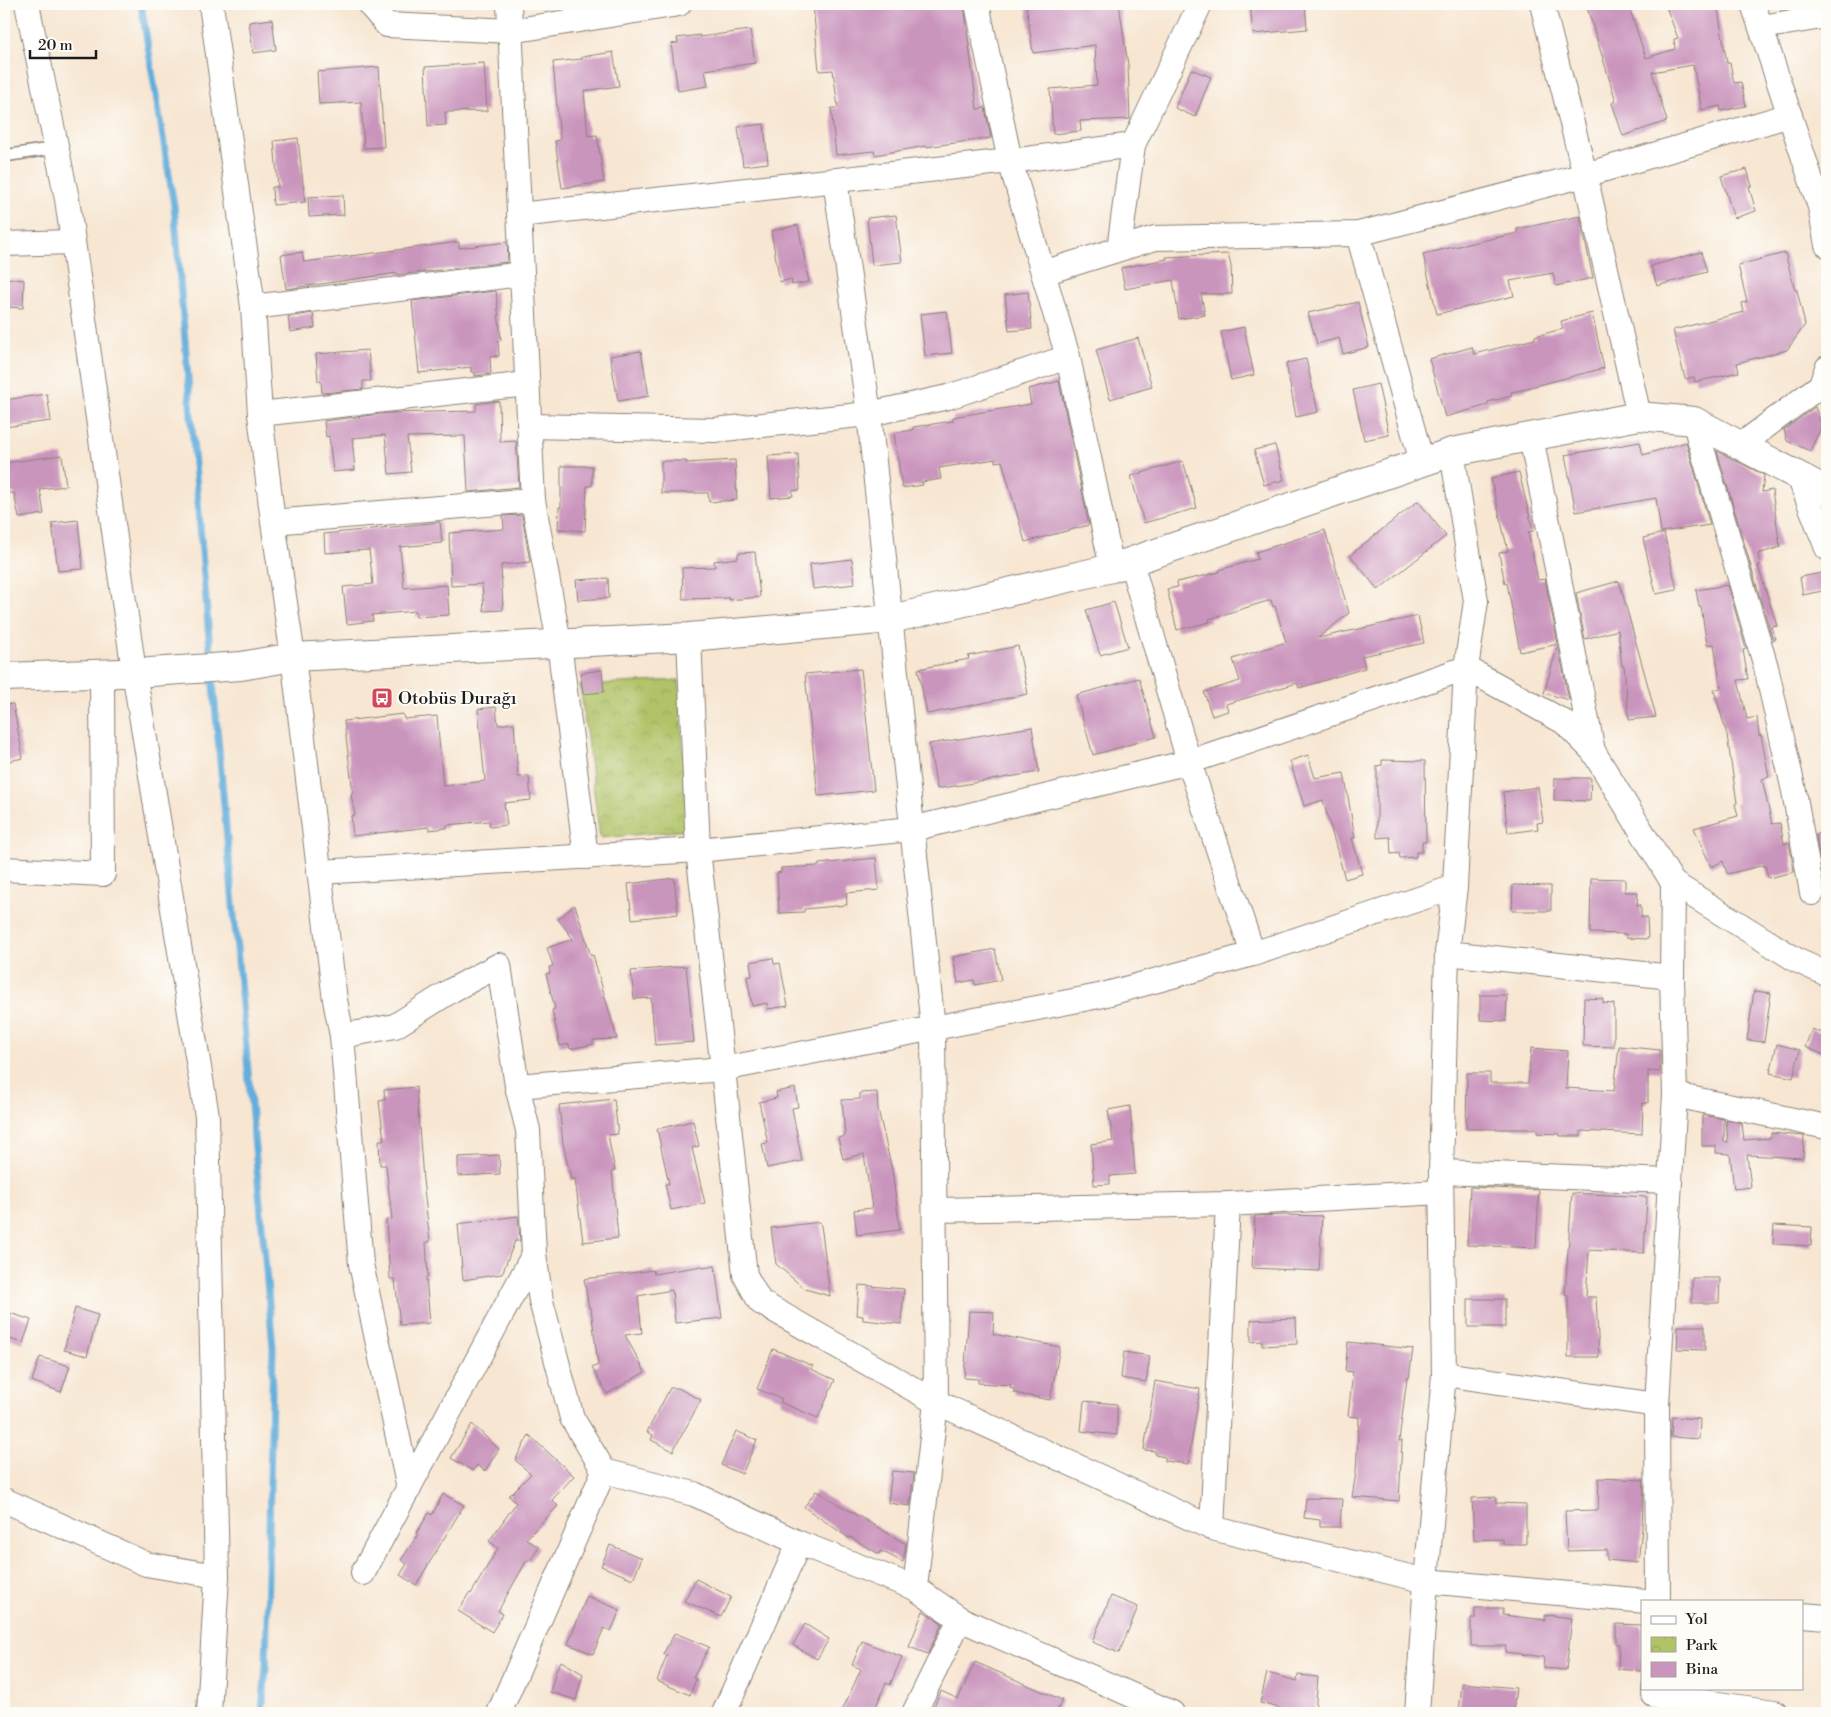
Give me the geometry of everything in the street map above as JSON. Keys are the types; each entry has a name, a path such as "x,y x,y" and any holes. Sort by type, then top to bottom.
{"street":[{"path":"26,4 67,199 142,672 207,1116 217,1576 209,1713"},
{"path":"211,4 252,307 260,414 273,522 293,657 335,1000 342,1036 361,1264 408,1489"},
{"path":"368,4 387,26 511,31 679,4"},
{"path":"509,4 533,500 559,643 586,857"},
{"path":"977,4 1010,161 1068,357 1122,565 1253,954"},
{"path":"1119,249 1133,145 1200,4"},
{"path":"1542,4 1586,175 1639,416"},
{"path":"1753,4 1790,115 1824,206 1827,245"},
{"path":"1762,27 1827,16"},
{"path":"1043,273 1155,238 1358,234 1586,175 1790,115"},
{"path":"520,215 1010,161 1133,145"},
{"path":"835,180 869,414 933,1028 936,1402 915,1588"},
{"path":"1358,234 1422,462"},
{"path":"4,244 73,242"},
{"path":"252,307 522,274"},
{"path":"529,426 714,430 869,414 948,397 1068,357"},
{"path":"1741,445 1821,385 1827,368"},
{"path":"260,414 527,384"},
{"path":"5,677 102,674 241,666 293,657 689,637 891,619 1122,565 1452,452 1639,416 1694,421 1827,491"},
{"path":"1694,421 1766,667 1794,791 1812,893"},
{"path":"1531,437 1593,751"},
{"path":"1417,1713 1426,1581 1444,1374 1441,1182 1447,953 1455,887 1466,668 1476,601 1452,452"},
{"path":"1800,476 1827,548"},
{"path":"273,522 533,500"},
{"path":"689,637 698,850 745,1275 760,1302 936,1402 1212,1528 1426,1581 1641,1601"},
{"path":"319,872 698,850 912,829 1189,762 1466,668 1564,722 1593,751 1673,883 1798,961 1827,974"},
{"path":"4,869 103,874 102,674"},
{"path":"1658,1600 1657,1405 1675,1095 1672,977 1673,883"},
{"path":"517,1086 723,1069 1099,996 1253,954 1455,887"},
{"path":"1447,953 1672,977"},
{"path":"342,1036 395,1026 452,990 499,965 517,1086 528,1130 534,1254 540,1301 572,1418 604,1471 694,1494 799,1543 915,1588 960,1619 1172,1713"},
{"path":"1675,1095 1827,1127"},
{"path":"935,1210 1228,1204 1441,1182 1670,1181"},
{"path":"1212,1528 1228,1204"},
{"path":"363,1573 534,1254"},
{"path":"1444,1374 1657,1405"},
{"path":"499,1713 604,1471"},
{"path":"4,1500 146,1564 217,1576"},
{"path":"724,1713 799,1543"},
{"path":"1804,1615 1827,1617"},
{"path":"914,1713 960,1619"},
{"path":"1654,1690 1654,1695 1775,1713"}],"lane":[{"path":"4,156 56,148"}],"green space":[{"path":"679,680 688,830 600,838 580,685"}],"building":[{"path":"813,4 964,4 977,109 985,108 991,138 926,146 875,155 874,151 836,155 831,108 838,108 833,70 819,71"},
{"path":"1026,4 1119,4 1128,65 1130,119 1080,121 1081,131 1053,134 1050,89 1097,85 1095,45 1033,53"},
{"path":"1250,4 1305,4 1307,29 1253,34"},
{"path":"1586,4 1628,4 1646,58 1675,49 1674,39 1678,38 1665,4 1717,4 1727,63 1730,63 1734,83 1741,82 1746,106 1721,111 1720,106 1702,110 1693,65 1652,72 1667,121 1623,136 1612,103 1616,101"},
{"path":"272,19 276,50 253,53 249,22"},
{"path":"750,30 755,63 705,70 708,86 678,91 671,44 678,43 677,38 700,35 700,37"},
{"path":"613,52 619,86 584,91 588,136 597,135 604,182 562,188 555,141 560,140 553,62 582,59 582,57"},
{"path":"484,63 487,111 445,112 446,125 428,126 425,67"},
{"path":"379,67 384,147 364,148 361,102 319,104 317,72"},
{"path":"1191,69 1211,77 1195,117 1175,108"},
{"path":"764,124 768,163 743,166 738,127"},
{"path":"298,138 305,202 273,205 272,187 278,187 274,141"},
{"path":"1747,169 1752,186 1749,187 1756,211 1734,218 1721,176"},
{"path":"343,195 344,215 309,217 308,197"},
{"path":"896,215 902,262 872,265 867,218"},
{"path":"1580,216 1593,278 1556,286 1553,273 1510,281 1514,296 1437,314 1423,254 1517,233 1517,229"},
{"path":"798,225 809,282 792,285 791,279 780,282 771,231"},
{"path":"459,242 459,248 507,242 508,262 397,275 397,273 286,289 281,255 302,252 304,262"},
{"path":"1701,252 1707,272 1657,286 1651,266"},
{"path":"1785,253 1795,290 1797,290 1805,325 1787,350 1737,363 1739,372 1695,382 1694,377 1685,379 1673,330 1744,312 1742,303 1747,302 1738,265"},
{"path":"1228,254 1231,266 1232,294 1201,294 1205,315 1179,319 1173,280 1125,289 1121,268 1167,259 1166,257"},
{"path":"4,278 24,280 23,308 4,307"},
{"path":"496,291 501,340 498,341 499,356 490,357 491,374 475,376 475,372 471,372 471,367 419,373 412,301"},
{"path":"1028,292 1032,329 1009,331 1005,295"},
{"path":"1358,302 1369,347 1343,354 1339,338 1317,344 1308,313"},
{"path":"947,311 952,353 925,356 920,314"},
{"path":"313,313 315,328 290,332 288,317"},
{"path":"1592,313 1604,368 1511,392 1512,396 1445,417 1429,359 1472,347 1474,354 1535,339 1535,336 1563,329 1561,321"},
{"path":"1244,327 1254,375 1231,380 1221,332"},
{"path":"1138,338 1152,387 1110,399 1096,350"},
{"path":"368,350 371,381 363,381 363,389 322,393 321,381 318,381 316,354"},
{"path":"641,351 649,396 618,401 610,356"},
{"path":"1306,359 1318,412 1296,417 1286,363"},
{"path":"1059,381 1089,525 1025,542 1002,461 995,462 995,459 939,468 941,479 922,482 923,485 902,488 894,433 913,430 913,427 953,421 953,417 1031,404 1028,389"},
{"path":"1378,384 1389,435 1364,440 1353,390"},
{"path":"47,394 51,421 4,427 4,400"},
{"path":"499,401 500,442 516,441 519,487 468,492 465,436 407,437 411,472 389,474 385,435 352,438 355,470 333,472 329,436 326,437 324,421 388,413 476,411 476,404"},
{"path":"1815,407 1822,426 1810,451 1787,441 1784,430"},
{"path":"1640,442 1643,455 1686,442 1710,525 1661,532 1656,498 1576,512 1565,455"},
{"path":"1275,445 1284,480 1264,485 1254,450"},
{"path":"1717,451 1764,475 1762,492 1772,490 1780,547 1758,554 1760,566 1758,566 1777,626 1772,627 1776,639 1773,641"},
{"path":"798,454 800,490 792,491 793,496 771,498 768,456"},
{"path":"62,455 66,486 40,489 44,514 19,518 14,493 8,493 4,463"},
{"path":"735,460 737,500 709,502 708,493 661,493 661,461 686,461 686,463"},
{"path":"1183,461 1197,508 1144,523 1131,476"},
{"path":"561,466 592,466 592,486 587,486 585,531 558,529 559,507 561,507"},
{"path":"1519,472 1533,531 1528,532 1538,580 1545,579 1558,644 1520,652 1507,583 1505,584 1499,553 1508,551 1491,479"},
{"path":"1418,501 1446,536 1378,590 1350,555"},
{"path":"522,515 530,562 501,565 503,610 484,611 482,584 451,586 449,533 504,529 503,516"},
{"path":"78,520 83,569 58,571 52,523"},
{"path":"440,522 442,543 400,547 404,588 447,585 449,615 416,617 416,611 372,615 373,621 347,624 343,587 373,584 369,550 325,553 324,534"},
{"path":"1325,530 1349,613 1318,638 1418,616 1424,643 1362,656 1365,668 1299,688 1297,683 1226,704 1228,711 1212,716 1204,692 1240,681 1233,659 1286,642 1275,606 1273,607 1271,600 1209,619 1210,622 1177,630 1167,589 1178,587 1177,582 1220,572 1219,570 1258,559 1256,552"},
{"path":"1664,533 1677,590 1656,594 1643,538"},
{"path":"755,552 760,597 729,600 729,598 683,599 682,568 715,567 714,561 738,558 738,553"},
{"path":"852,559 855,584 813,589 810,564"},
{"path":"1827,572 1827,590 1803,595 1800,577"},
{"path":"608,578 609,598 578,600 576,580"},
{"path":"1619,581 1656,717 1629,720 1624,666 1622,666 1618,630 1585,639 1576,593"},
{"path":"1728,585 1746,649 1743,650 1748,679 1738,680 1747,719 1757,717 1759,736 1761,735 1769,777 1762,779 1772,824 1780,823 1784,844 1789,842 1794,872 1768,878 1765,865 1727,874 1723,861 1711,867 1694,828 1738,816 1727,735 1714,690 1721,688 1714,644 1707,645 1701,607 1699,607 1696,590"},
{"path":"1114,602 1128,647 1100,655 1086,610"},
{"path":"1558,645 1569,700 1544,693"},
{"path":"1018,646 1028,694 927,714 918,669 969,659 968,656"},
{"path":"861,669 874,790 818,796 805,674"},
{"path":"602,670 604,692 583,694 580,673"},
{"path":"1139,678 1156,737 1093,755 1076,695"},
{"path":"13,704 23,758 4,762 4,705"},
{"path":"496,707 498,725 514,723 518,777 529,776 531,800 504,803 507,825 490,827 489,821 447,825 447,828 429,830 429,827 353,836 351,816 355,815 351,794 353,793 344,721 403,714 404,719 437,716 443,786 485,781 478,709"},
{"path":"1032,727 1039,772 937,789 929,744"},
{"path":"1308,755 1315,778 1344,773 1355,838 1352,838 1362,874 1345,879 1323,800 1304,806 1290,761"},
{"path":"1382,760 1425,761 1426,842 1422,842 1422,852 1416,852 1416,857 1400,858 1399,853 1391,854 1390,837 1377,838 1377,766 1382,765"},
{"path":"1555,778 1591,778 1590,801 1554,800"},
{"path":"1538,787 1543,822 1537,823 1538,829 1508,833 1503,792"},
{"path":"1827,831 1827,865 1821,867 1816,834"},
{"path":"876,858 879,890 846,893 847,905 804,909 804,912 779,913 777,873 781,872 781,868 819,866 819,864"},
{"path":"674,878 678,914 632,919 628,884"},
{"path":"1591,878 1625,879 1625,892 1638,892 1637,905 1641,905 1641,917 1647,917 1648,939 1626,938 1626,934 1590,933"},
{"path":"1513,885 1551,886 1551,911 1512,911"},
{"path":"575,905 591,956 593,955 617,1039 593,1040 593,1044 570,1049 569,1044 560,1046 552,1010 555,1009 546,974 550,973 549,967 553,966 547,948 573,939 558,919"},
{"path":"995,949 1001,980 975,985 974,980 958,983 953,957"},
{"path":"773,958 774,964 780,963 788,1006 768,1009 767,1003 752,1006 747,977 752,976 750,962"},
{"path":"686,966 694,1042 655,1045 651,998 634,999 631,971"},
{"path":"1754,991 1771,993 1764,1042 1747,1040"},
{"path":"1480,995 1507,995 1506,1021 1480,1020"},
{"path":"1584,998 1603,999 1603,1003 1614,1004 1614,1047 1583,1046"},
{"path":"1812,1029 1827,1035 1827,1056 1805,1047"},
{"path":"1777,1044 1800,1050 1793,1078 1770,1073"},
{"path":"1619,1046 1660,1050 1660,1072 1648,1071 1648,1103 1643,1103 1642,1134 1581,1131 1581,1136 1560,1136 1560,1134 1537,1133 1537,1129 1466,1129 1467,1073 1490,1073 1490,1083 1528,1083 1531,1048 1568,1051 1566,1088 1614,1091"},
{"path":"416,1087 430,1242 426,1242 428,1277 426,1277 430,1323 400,1325 395,1279 390,1279 386,1220 392,1219 386,1165 380,1165 379,1140 384,1140 379,1101 385,1100 384,1090"},
{"path":"795,1088 798,1107 792,1108 802,1161 767,1168 762,1144 768,1143 759,1102 777,1098 776,1092"},
{"path":"877,1092 878,1109 892,1170 900,1230 857,1235 854,1210 872,1208 864,1154 843,1159 838,1138 845,1136 842,1100 860,1099 860,1093"},
{"path":"614,1099 618,1134 608,1135 615,1171 612,1171 618,1238 583,1242 575,1179 571,1180 563,1143 559,1105"},
{"path":"1130,1106 1135,1174 1110,1176 1110,1184 1094,1185 1091,1144 1113,1141 1108,1110"},
{"path":"1702,1115 1724,1119 1724,1142 1728,1142 1726,1120 1742,1123 1744,1140 1771,1138 1771,1133 1804,1136 1803,1158 1747,1155 1751,1187 1734,1189 1730,1154 1716,1153 1716,1146 1702,1146"},
{"path":"693,1121 699,1146 692,1148 705,1203 671,1210 665,1184 669,1184 657,1129"},
{"path":"499,1155 500,1174 458,1176 458,1157"},
{"path":"1470,1187 1539,1190 1536,1248 1467,1245"},
{"path":"1572,1193 1647,1197 1644,1253 1589,1250 1586,1297 1596,1297 1599,1357 1568,1357 1568,1295 1565,1295"},
{"path":"518,1216 520,1241 515,1241 502,1274 463,1280 458,1224"},
{"path":"1255,1216 1322,1216 1319,1271 1252,1268"},
{"path":"820,1222 830,1296 805,1289 776,1264 771,1228"},
{"path":"1774,1225 1812,1227 1811,1246 1773,1244"},
{"path":"702,1266 703,1268 715,1266 722,1318 675,1323 672,1290 638,1296 642,1333 625,1335 645,1372 607,1394 592,1368 598,1365 591,1308 589,1308 584,1279 653,1270 654,1274"},
{"path":"1692,1278 1720,1278 1719,1303 1692,1303"},
{"path":"859,1285 904,1289 901,1324 863,1320 863,1316 857,1315"},
{"path":"1468,1299 1505,1299 1505,1327 1468,1327"},
{"path":"75,1308 98,1315 87,1356 64,1350"},
{"path":"4,1311 31,1320 23,1343 4,1337"},
{"path":"969,1311 994,1312 993,1334 1060,1347 1050,1400 1014,1393 1014,1389 1010,1388 1011,1385 978,1383 978,1379 964,1378"},
{"path":"1296,1318 1297,1344 1262,1346 1262,1341 1251,1342 1251,1320"},
{"path":"1678,1326 1705,1326 1705,1350 1677,1349"},
{"path":"1348,1342 1413,1349 1409,1378 1407,1378 1399,1441 1402,1441 1399,1501 1352,1497 1356,1472 1359,1417 1348,1416 1353,1372 1345,1371"},
{"path":"773,1349 813,1366 811,1369 835,1380 818,1418 780,1402 782,1399 757,1389"},
{"path":"1124,1352 1150,1356 1146,1382 1121,1378"},
{"path":"40,1357 70,1366 61,1392 32,1381"},
{"path":"1155,1381 1200,1389 1188,1464 1165,1461 1165,1457 1155,1455 1155,1451 1144,1450"},
{"path":"670,1388 678,1388 701,1400 673,1451 651,1440 653,1435 647,1432"},
{"path":"1084,1401 1117,1404 1117,1435 1081,1431"},
{"path":"1672,1417 1700,1419 1699,1439 1671,1437"},
{"path":"472,1424 499,1449 485,1471 477,1465 473,1471 451,1458"},
{"path":"736,1431 757,1440 742,1474 721,1465"},
{"path":"529,1435 574,1476 552,1500 558,1506 526,1539 539,1547 530,1561 527,1560 498,1611 503,1614 492,1632 458,1611 469,1593 471,1594 498,1548 489,1541 516,1503 509,1496 531,1474 515,1460"},
{"path":"892,1471 914,1473 910,1506 888,1503"},
{"path":"1599,1478 1644,1480 1638,1563 1607,1560 1607,1550 1567,1551 1565,1511 1598,1510"},
{"path":"816,1491 906,1544 903,1562 881,1551 879,1554 849,1538 804,1507"},
{"path":"443,1494 464,1505 416,1585 400,1575 407,1564 401,1560 418,1535 416,1534 429,1513 432,1515"},
{"path":"1496,1497 1496,1503 1526,1504 1526,1544 1503,1544 1503,1539 1474,1540 1472,1498"},
{"path":"1306,1498 1342,1499 1340,1527 1320,1527 1320,1520 1304,1518"},
{"path":"610,1545 642,1558 633,1579 601,1566"},
{"path":"696,1579 731,1597 721,1617 684,1601"},
{"path":"587,1596 620,1610 611,1631 604,1628 593,1654 568,1644"},
{"path":"1111,1596 1138,1607 1119,1653 1092,1642"},
{"path":"1475,1608 1503,1608 1503,1615 1545,1620 1545,1615 1572,1618 1566,1670 1543,1668 1544,1657 1505,1652 1506,1646 1471,1646 1471,1619 1475,1619"},
{"path":"923,1611 942,1623 928,1654 909,1647"},
{"path":"805,1624 829,1639 817,1659 793,1645"},
{"path":"1616,1624 1641,1625 1641,1671 1618,1669 1619,1644 1616,1644"},
{"path":"675,1633 709,1647 693,1678 696,1679 690,1695 657,1681 667,1655 663,1654"},
{"path":"862,1641 902,1657 890,1685 886,1683 873,1713 841,1713 861,1669 852,1665"},
{"path":"561,1661 583,1674 576,1700 550,1692"},
{"path":"975,1662 1062,1700 1056,1713 931,1713 941,1691 958,1699"},
{"path":"1267,1673 1297,1681 1298,1675 1318,1677 1315,1713 1294,1712 1260,1703"},
{"path":"1462,1683 1516,1688 1513,1713 1459,1713"}],"waterway":[{"path":"141,4 174,205 211,662"},
{"path":"212,672 273,1347 266,1667 262,1713"}],"place":[{"name":"Otobüs Durağı","path":"382,698"}]}
